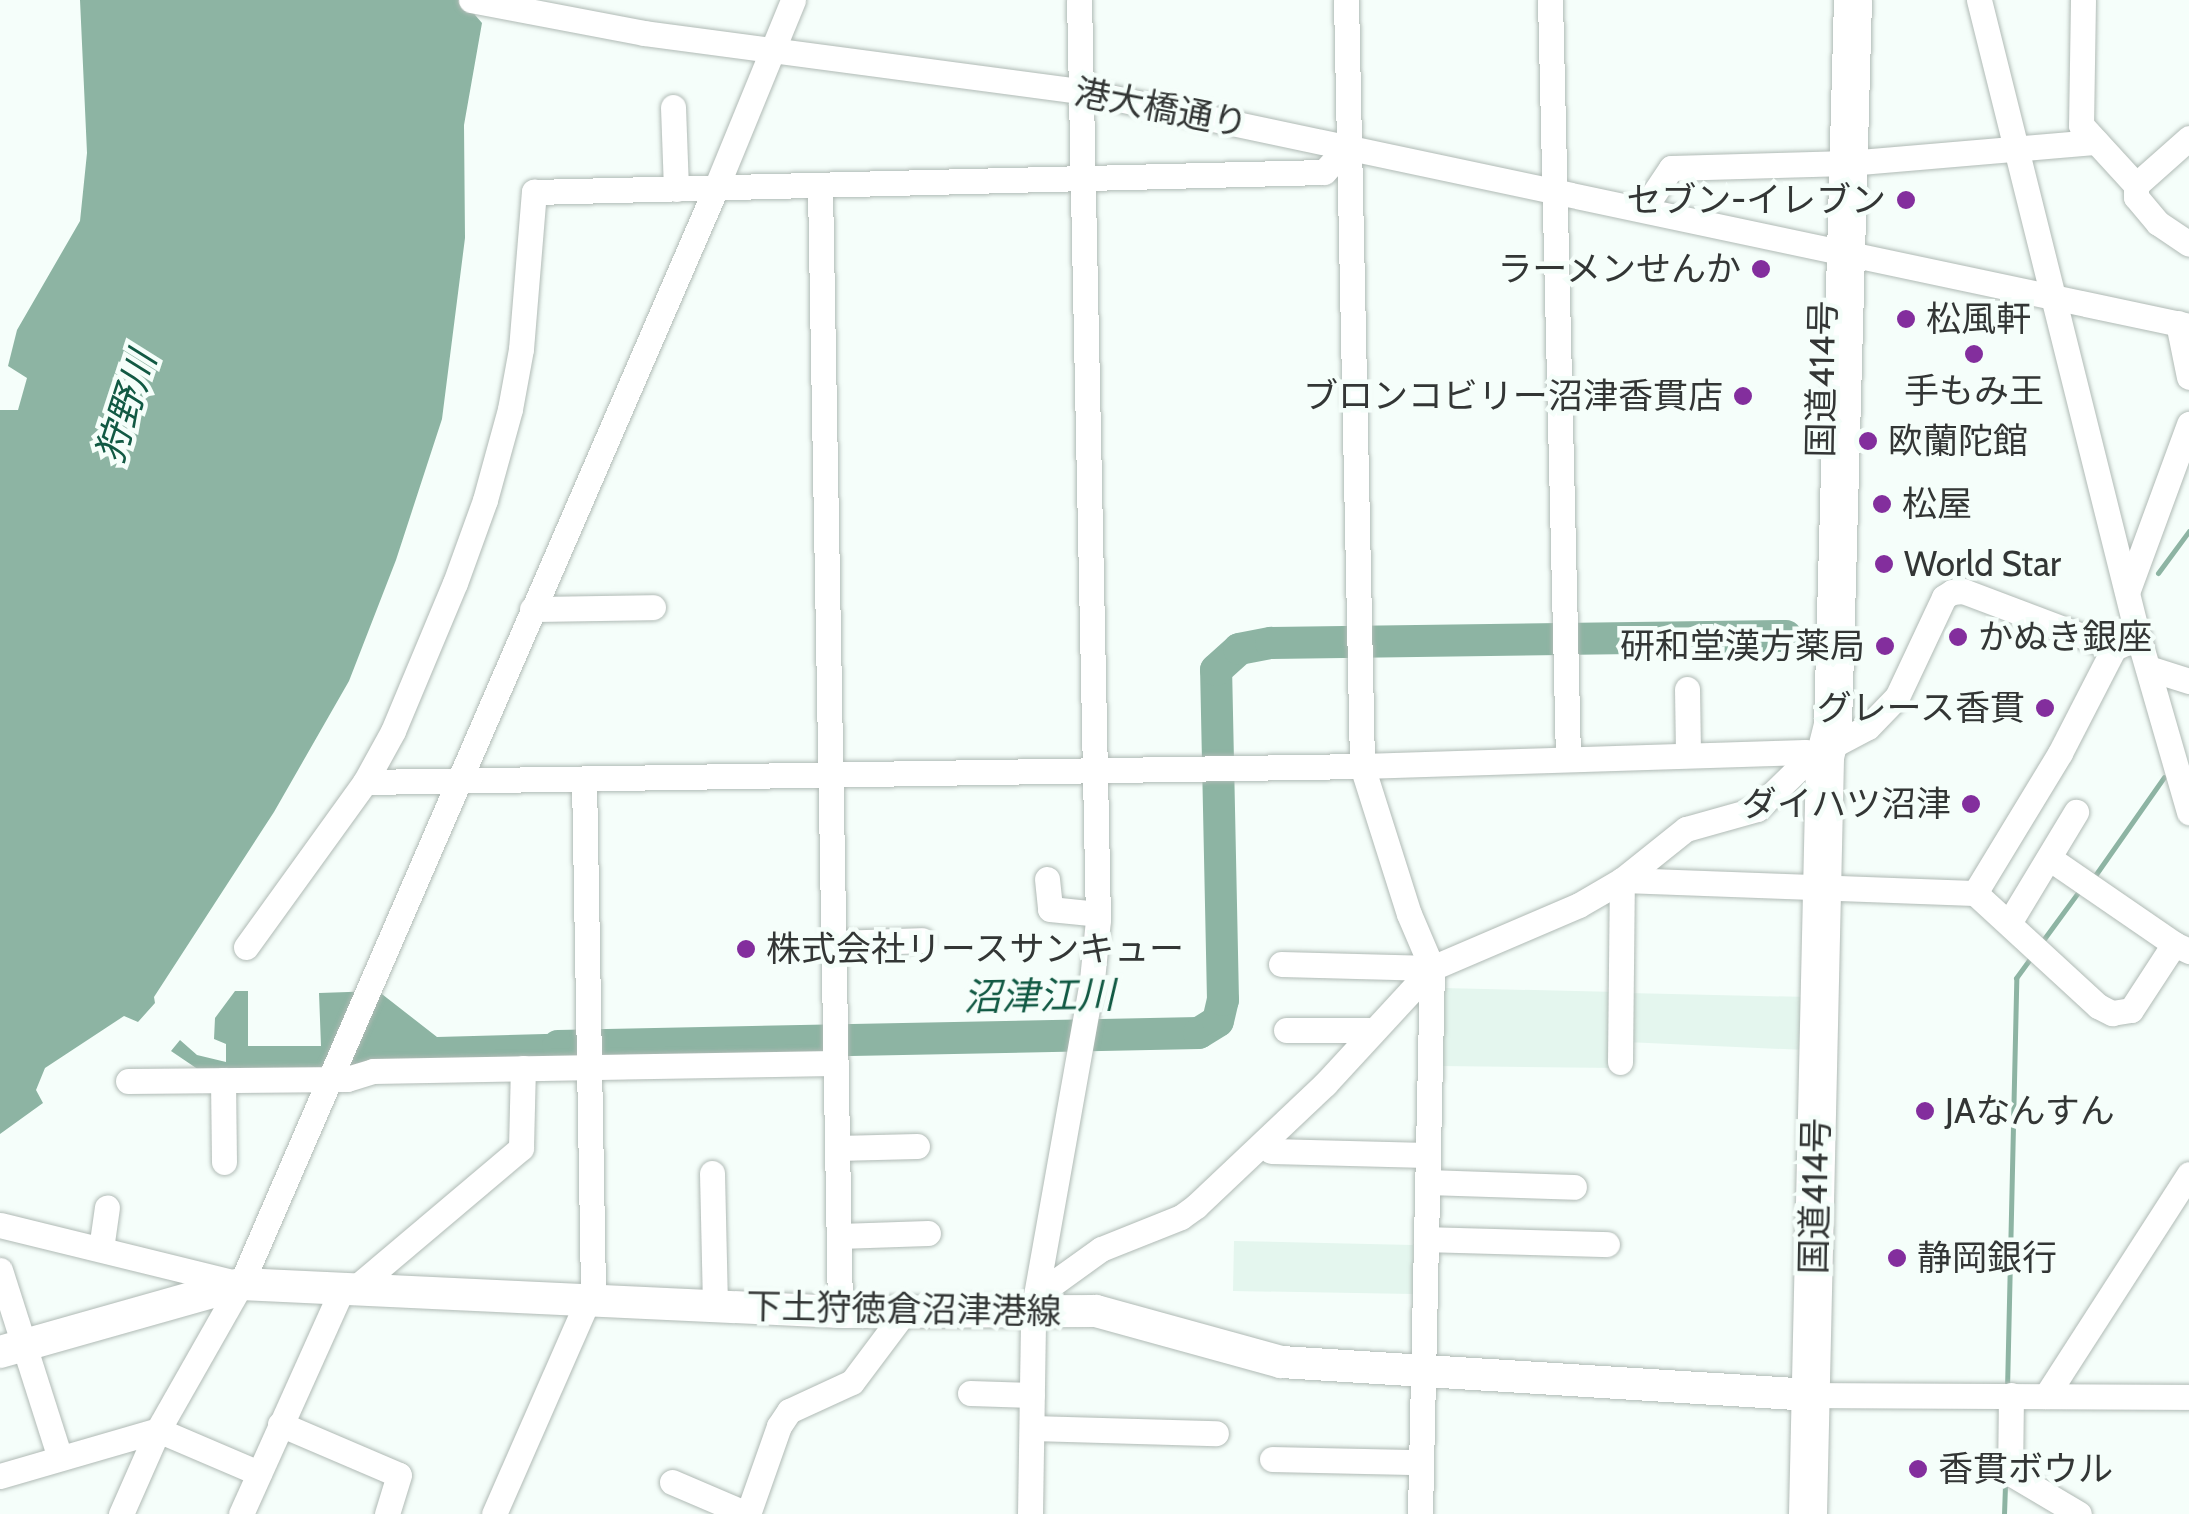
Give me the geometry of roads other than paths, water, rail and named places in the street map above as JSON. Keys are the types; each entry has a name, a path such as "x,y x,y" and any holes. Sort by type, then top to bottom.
{"highway":[{"name":"国道414号","path":"1832,0 1837,163"},
{"name":"国道414号","path":"1808,1514 1825,757 1815,728 1837,163 1852,0"}],"main road":[{"name":"下土狩徳倉沼津港線","path":"11,1349 241,1284 903,1314 1035,1304 1108,1312 1280,1362 1811,1395"}],"street":[{"name":"港大橋通り","path":"471,0 516,11 1081,91 1645,207 2183,324"},
{"path":"121,1514 158,1430 241,1284 716,188 793,0"},
{"path":"1030,1514 1035,1304 1092,980 1098,914 1080,0"},
{"path":"1346,0 1362,766 1402,895 1432,968 1420,1514"},
{"path":"1550,0 1568,758"},
{"path":"1979,0 2139,637 2189,812"},
{"path":"2084,0 2081,125 2136,185 2136,196 2158,223 2189,244"},
{"path":"673,107 676,189"},
{"path":"2136,185 2189,138"},
{"path":"1645,207 1670,168 1837,163 2096,142"},
{"path":"246,947 369,782 420,670 494,469 521,349 534,192 1324,172 1348,145"},
{"path":"820,187 840,1312"},
{"path":"2183,324 2189,377"},
{"path":"2128,590 2189,424"},
{"path":"1035,1304 1102,1249 1181,1217 1196,1206 1324,1084 1432,968 1579,906 1622,880 1686,829 1758,809 1802,766 1825,757 1834,745 1880,718 1897,697 1944,597 1952,592 1963,590 2114,648"},
{"path":"532,610 653,606"},
{"path":"1974,894 2060,754 2114,648 2139,637"},
{"path":"2148,668 2189,681"},
{"path":"1687,689 1688,755"},
{"path":"369,782 1362,766 1805,752 1825,757"},
{"path":"494,1514 593,1289 584,780"},
{"path":"2009,923 2076,812"},
{"path":"1622,880 1974,894 2098,1006 2112,1013 2131,1010 2182,947 2050,858"},
{"path":"1047,878 1050,909 1098,914"},
{"path":"1620,1062 1622,880"},
{"path":"832,943 922,940"},
{"path":"1281,964 1432,968"},
{"path":"1286,1030 1374,1030"},
{"path":"128,1082 330,1079 372,1071 836,1063"},
{"path":"241,1514 280,1424 347,1289 521,1148 523,1068"},
{"path":"223,1080 224,1162"},
{"path":"838,1148 917,1146"},
{"path":"1271,1151 1427,1155"},
{"path":"712,1173 715,1306"},
{"path":"2046,1396 2189,1174"},
{"path":"1427,1182 1574,1187"},
{"path":"102,1249 107,1207"},
{"path":"0,1225 241,1284"},
{"path":"840,1236 928,1234"},
{"path":"1426,1239 1607,1244"},
{"path":"0,1273 11,1349 60,1458"},
{"path":"672,1482 747,1514 779,1426 789,1411 852,1382 903,1314"},
{"path":"970,1394 1032,1395"},
{"path":"1811,1395 2189,1398"},
{"path":"2011,1395 2010,1473 2079,1514"},
{"path":"280,1424 399,1475 387,1514"},
{"path":"1032,1428 1216,1433"},
{"path":"0,1476 158,1430 258,1472"},
{"path":"1272,1459 1421,1462"}],"water":[{"name":"狩野川","path":"80,0 462,0 482,23 464,125 465,238 442,419 396,560 349,681 274,812 154,997 155,1003 138,1022 124,1016 45,1068 36,1090 43,1103 0,1134 0,410 18,410 27,378 8,366 17,330 80,221 87,153"},
{"path":"235,991 248,991 248,1046 321,1046 319,993 378,991 437,1037 582,1033 595,1055 344,1071 202,1072 171,1051 180,1040 197,1055 226,1062 226,1044 214,1039 215,1018"}],"waterway":[{"path":"2158,573 2189,531"},
{"name":"沼津江川","path":"558,1046 1199,1033 1218,1021 1223,1000 1216,670 1239,649 1271,643 1786,636"},
{"path":"2094,877 2164,777"},
{"path":"2041,943 2079,891"},
{"path":"2007,1390 2016,978 2032,956"},
{"path":"2004,1514 2005,1481"}],"place":[{"name":"セブン-イレブン","path":"1906,200"},
{"name":"ラーメンせんか","path":"1761,269"},
{"name":"松風軒","path":"1906,319"},
{"name":"手もみ王","path":"1974,354"},
{"name":"ブロンコビリー沼津香貫店","path":"1743,396"},
{"name":"欧蘭陀館","path":"1868,441"},
{"name":"松屋","path":"1882,504"},
{"name":"World Star","path":"1884,564"},
{"name":"かぬき銀座","path":"1958,637"},
{"name":"研和堂漢方薬局","path":"1885,646"},
{"name":"グレース香貫","path":"2045,708"},
{"name":"ダイハツ沼津","path":"1971,804"},
{"name":"株式会社リースサンキュー","path":"746,949"},
{"name":"JAなんすん","path":"1925,1111"},
{"name":"静岡銀行","path":"1897,1258"},
{"name":"香貫ボウル","path":"1918,1469"}]}
